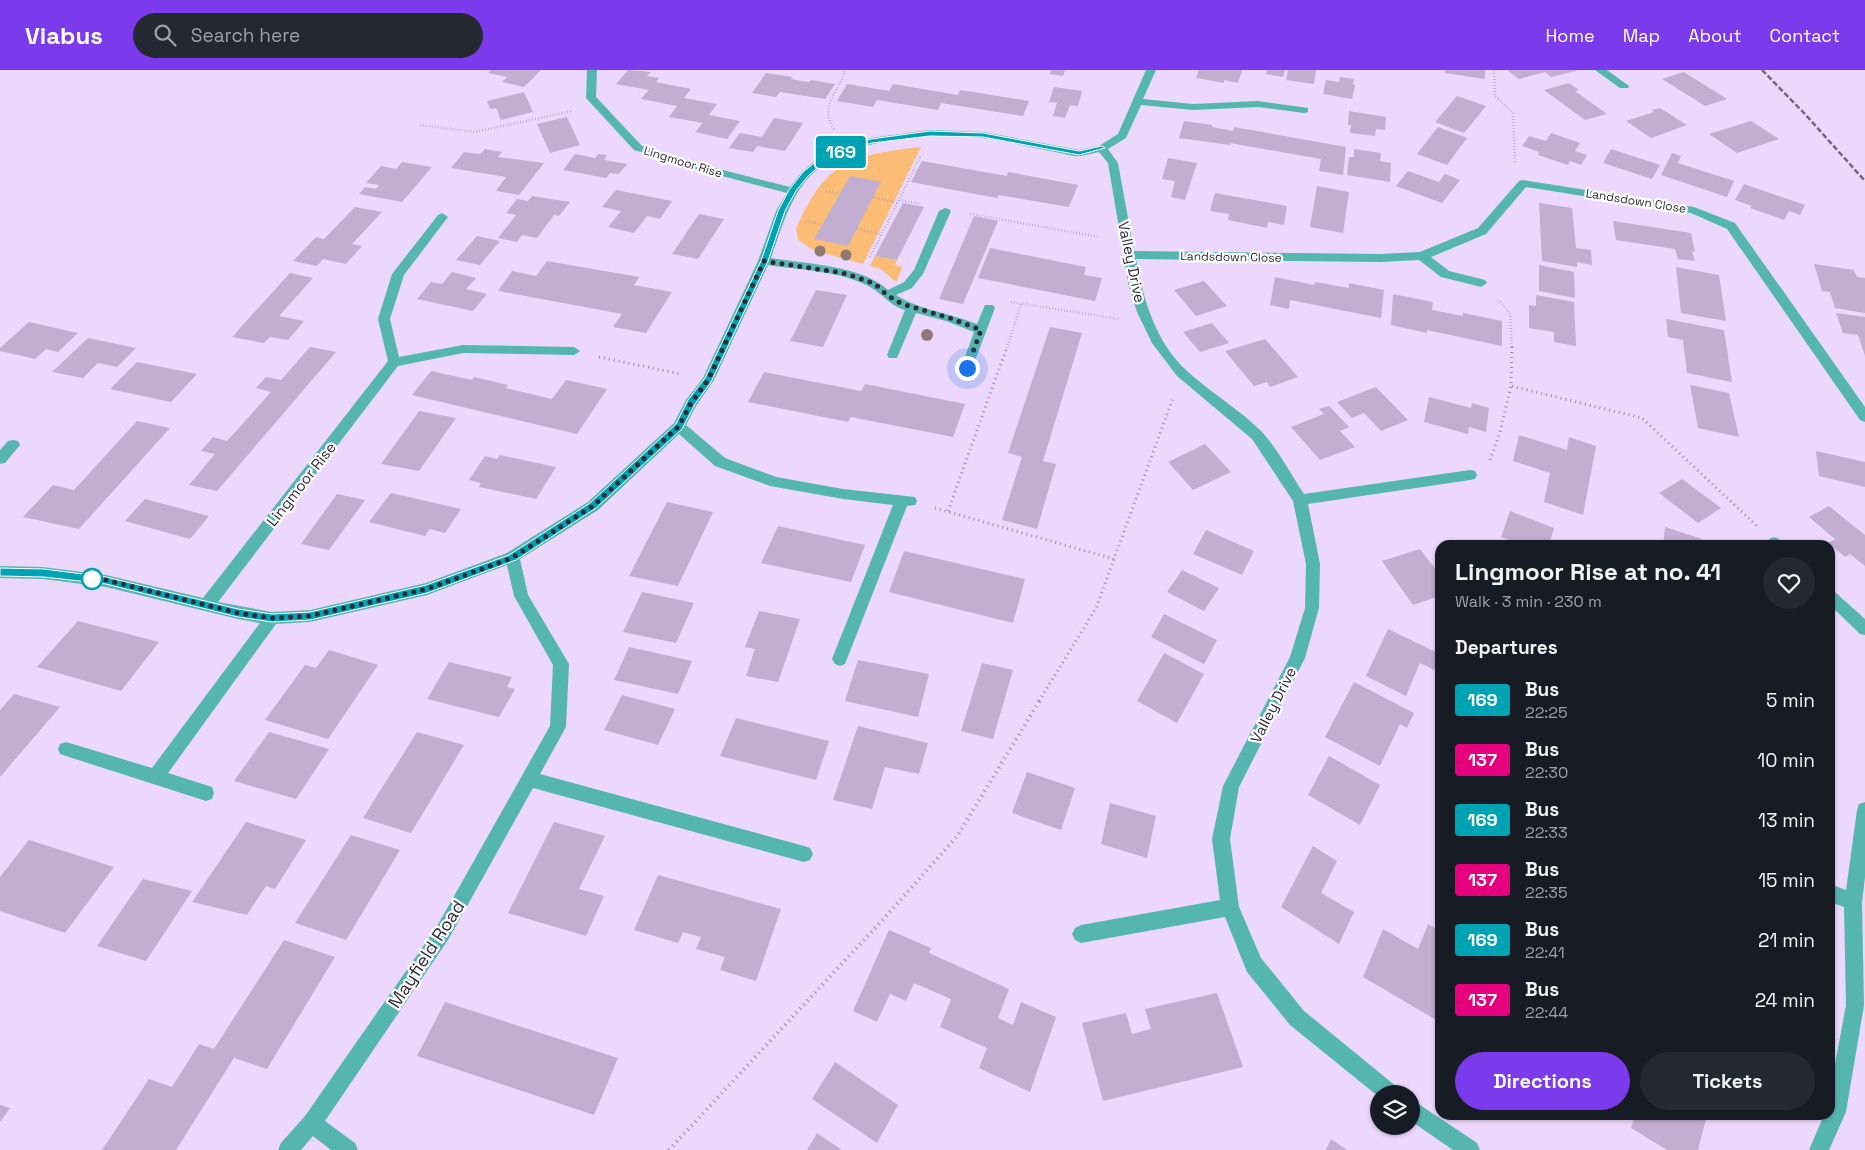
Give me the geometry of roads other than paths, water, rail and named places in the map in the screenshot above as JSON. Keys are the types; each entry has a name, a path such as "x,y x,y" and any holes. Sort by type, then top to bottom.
{"street":[{"name":"Lingmoor Rise","path":"592,70 591,98 638,148 706,169 793,190"},
{"path":"0,572 44,573 106,580 207,605 272,618 310,616 427,589 512,558 593,506 679,426 691,403 708,380 764,261 782,211 793,190 806,174 820,162 835,154 871,141 899,136 953,133 983,135 1079,153 1102,148 1122,136 1151,70"},
{"path":"1600,70 1624,86"},
{"path":"1138,102 1193,107 1258,104 1304,110"},
{"name":"Valley Drive","path":"1102,148 1113,163 1135,287 1158,343 1182,373 1257,435 1300,500 1312,564 1312,608 1297,658 1231,786 1221,839 1230,907 1254,965 1297,1018 1379,1085"},
{"name":"Landsdown Close","path":"1130,256 1381,258 1422,256 1482,231 1522,182 1694,210 1731,226 1865,416"},
{"path":"887,295 908,285 919,271 946,211"},
{"path":"442,217 398,274 384,319 394,362 463,349 574,351"},
{"path":"1422,256 1445,274 1481,283"},
{"path":"764,261 843,273 875,284 887,295 902,304 968,324 981,330"},
{"path":"893,355 912,308"},
{"path":"967,368 989,308"},
{"name":"Lingmoor Rise","path":"207,605 394,362"},
{"path":"679,426 720,462 775,482 843,494 906,500 840,659"},
{"path":"0,459 13,445"},
{"path":"1300,500 1470,475"},
{"name":"Mayfield Road","path":"288,1150 312,1123 442,934 558,727 560,664 520,596 512,558"},
{"path":"1835,601 1865,629"},
{"path":"156,777 272,618"},
{"path":"66,749 206,794"},
{"path":"530,779 804,854"},
{"path":"1835,1114 1855,1005 1853,902 1865,810"},
{"path":"1835,895 1853,902"},
{"path":"1081,934 1230,907"},
{"path":"1420,1115 1470,1150"},
{"path":"1819,1150 1832,1120"},
{"path":"312,1123 348,1150"}],"railway":[{"path":"1762,70 1804,113 1865,181"}]}
